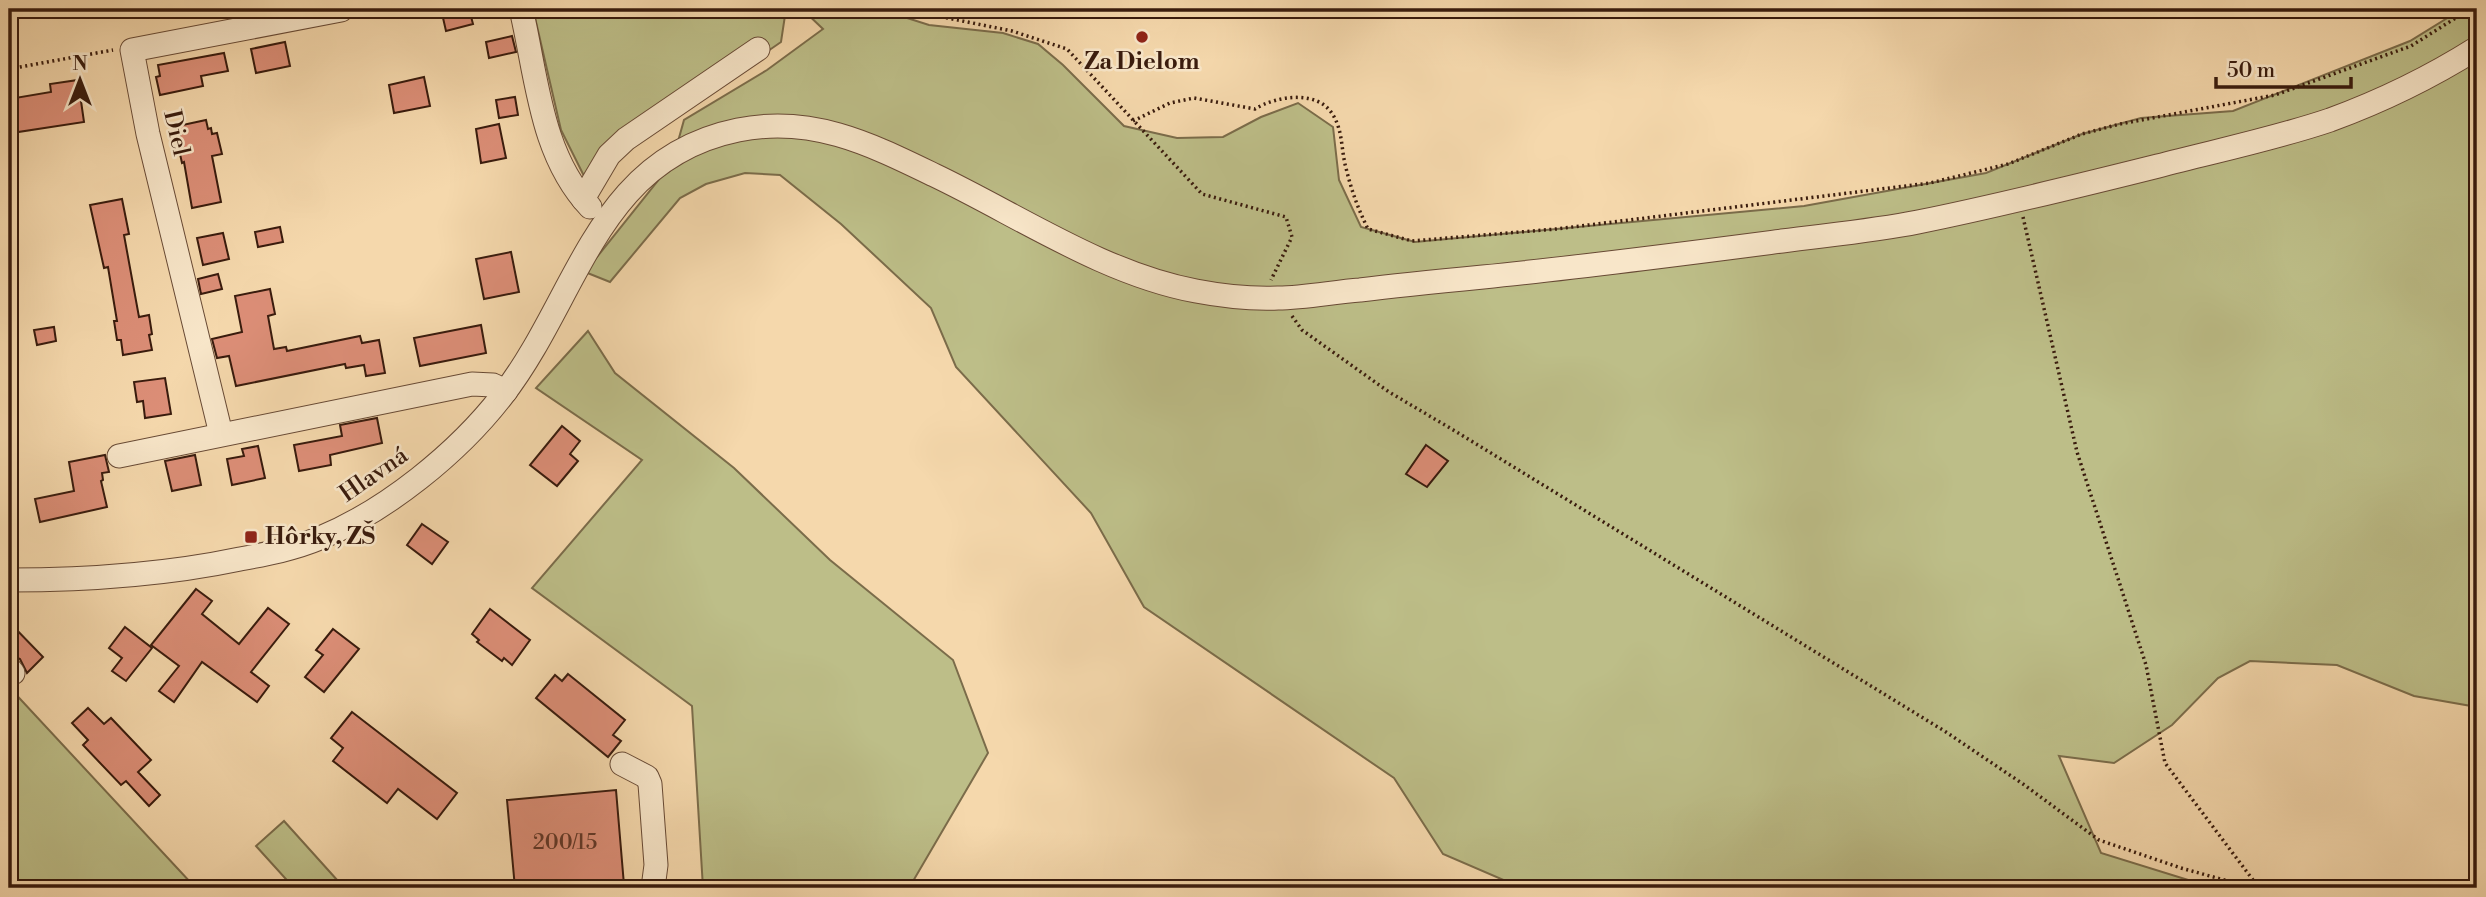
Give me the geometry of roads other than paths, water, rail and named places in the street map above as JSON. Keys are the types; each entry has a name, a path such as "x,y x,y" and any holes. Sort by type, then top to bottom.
{"street":[{"path":"521,9 542,108 554,150 576,192 604,223"},
{"name":"Diel","path":"221,434 148,134 132,50 341,10"},
{"name":"Hlavná","path":"9,580 106,577 190,569 269,553 321,538 371,511 411,483 476,426 506,391 534,350 604,223 623,195 647,172 673,154 701,140 757,127 826,131 867,142 1055,237 1160,283 1203,292 1277,298 1640,260 1911,224 2019,201 2259,141 2329,120 2387,97 2477,48"},
{"path":"583,199 610,155 626,139 758,49"},
{"path":"118,456 472,384 493,385 506,391"},
{"path":"622,764 647,777 650,784 656,865 653,888"}],"place":[{"name":"Za Dielom","path":"1142,37"},
{"name":"Hôrky, ZŠ","path":"251,537"}]}
